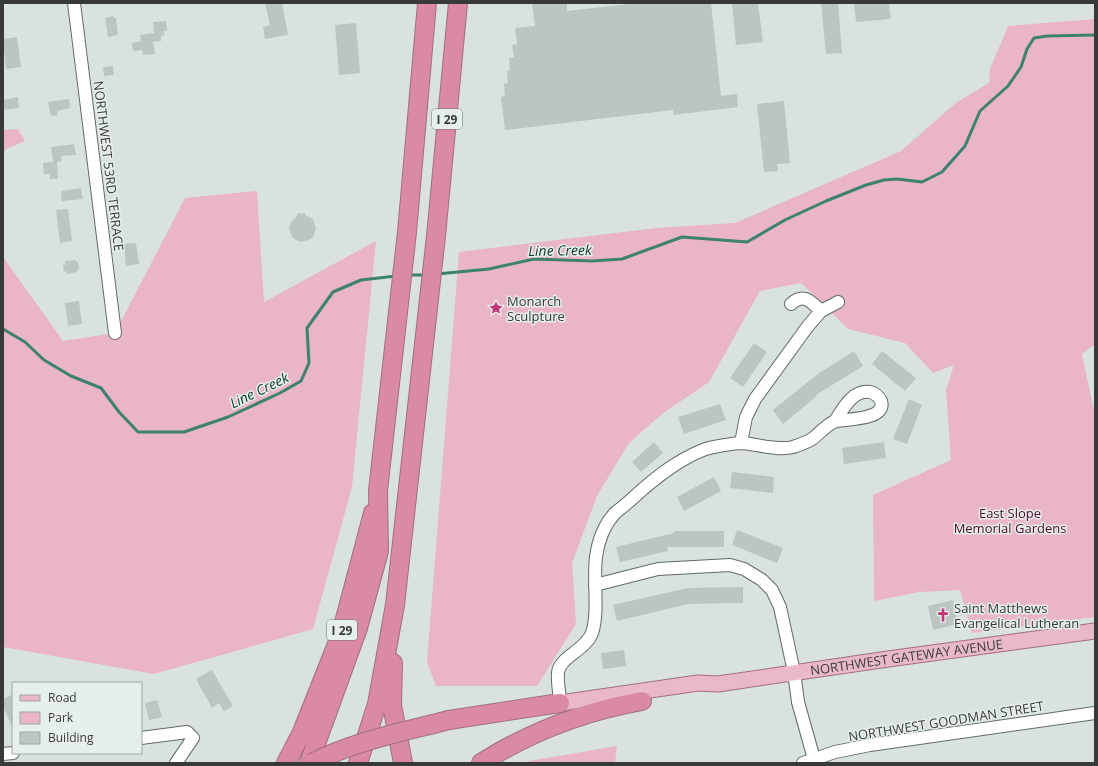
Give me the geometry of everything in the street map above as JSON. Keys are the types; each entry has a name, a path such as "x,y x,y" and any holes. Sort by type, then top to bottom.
{"highway":[{"name":"I 29","path":"286,763 302,732 341,634 378,491 399,317 427,3"},
{"name":"I 29","path":"358,763 376,704 395,605 436,236 458,3"},
{"path":"309,763 358,628 379,551 378,491"},
{"path":"395,605 392,705 403,763"},
{"path":"481,763 531,735 574,719 623,704 642,701"},
{"path":"312,763 339,751 376,739 449,720 560,703"}],"main road":[{"name":"NORTHWEST GATEWAY AVENUE","path":"642,701 698,691 718,684 794,672 1095,631"},
{"name":"NORTHWEST GATEWAY AVENUE","path":"560,703 698,682 718,684"}],"street":[{"name":"NORTHWEST 53RD TERRACE","path":"74,3 115,333"},
{"path":"791,304 799,298 804,298 821,311"},
{"path":"741,443 746,417 755,398 808,326 821,311 838,302"},
{"path":"560,703 558,672 561,664 585,644 592,633 594,621 596,558 599,543 606,527 615,514 649,484 682,460 704,449 741,443 764,447 792,447 812,439 835,421"},
{"path":"595,585 658,569 730,565 744,569 762,580 772,590 780,607 794,672 808,761"},
{"name":"NORTHWEST GOODMAN STREET","path":"808,761 835,752 882,743 1095,713"},
{"path":"142,738 187,732 192,738 176,763"}],"green space":[{"name":"East Slope Memorial Gardens","path":"1095,19 1095,344 1082,354 1095,416 1095,617 972,633 960,590 919,592 874,601 873,495 951,460 946,390 954,365 933,373 905,343 848,329 801,283 760,291 709,382 663,413 629,443 597,496 572,563 576,624 537,686 436,686 427,662 459,252 656,228 735,223 901,151 957,102 989,83 990,69 1008,26"},
{"path":"18,129 25,141 6,149 3,154 3,130"},
{"path":"257,191 264,302 376,241 352,487 313,629 154,674 3,647 3,257 63,341 115,333 185,198"},
{"path":"617,746 615,763 526,763 529,761"}],"building":[{"path":"265,3 282,3 288,35 265,39 263,27 270,25"},
{"path":"532,3 567,3 567,11 638,3 711,3 721,96 737,94 738,107 673,115 673,110 505,130 501,97 505,96 504,84 508,83 507,71 510,70 509,58 514,57 512,45 517,44 515,28 535,26"},
{"path":"732,3 758,3 763,42 736,45"},
{"path":"821,3 838,3 842,53 826,54"},
{"path":"854,3 889,3 891,19 856,22"},
{"path":"114,16 114,18 116,18 118,35 108,37 105,18"},
{"path":"166,21 167,31 164,31 164,35 161,36 161,41 153,42 155,54 143,55 142,50 133,51 132,43 141,41 140,35 154,33 153,22"},
{"path":"356,23 360,73 339,75 335,25"},
{"path":"17,37 21,67 6,69 3,39"},
{"path":"113,66 114,75 104,76 103,67"},
{"path":"18,97 19,108 3,110 3,100"},
{"path":"69,99 70,108 57,111 58,115 51,116 48,102"},
{"path":"784,101 790,163 777,164 778,171 764,172 757,104"},
{"path":"74,144 76,155 61,156 62,161 57,162 58,179 50,179 50,174 44,174 43,163 53,162 51,147"},
{"path":"81,188 83,199 62,201 61,191"},
{"path":"68,209 72,241 60,243 56,210"},
{"path":"305,213 305,215 313,219 316,229 311,239 301,242 292,237 289,227 297,214"},
{"path":"136,243 139,264 126,266 124,244"},
{"path":"76,260 76,262 78,262 79,270 77,270 77,272 67,274 67,271 64,272 63,265 65,264 65,261"},
{"path":"79,301 82,324 68,326 65,303"},
{"path":"754,343 767,352 743,387 730,378"},
{"path":"854,351 863,366 816,395 817,396 783,424 773,410 819,373"},
{"path":"882,351 916,378 905,391 872,364"},
{"path":"909,399 922,405 907,444 893,439"},
{"path":"720,404 726,420 684,434 678,417"},
{"path":"654,442 663,453 641,472 632,462"},
{"path":"884,442 886,458 844,464 842,448"},
{"path":"732,472 774,477 773,493 730,488"},
{"path":"714,477 721,491 684,511 677,497"},
{"path":"737,530 783,548 777,563 732,545"},
{"path":"674,531 724,531 724,547 667,547 668,551 620,562 616,547 674,533"},
{"path":"743,587 743,603 688,604 617,621 613,605 688,588"},
{"name":"Saint Matthews Evangelical Lutheran","path":"953,600 958,624 933,630 928,606"},
{"path":"624,650 626,666 603,669 601,653"},
{"path":"212,670 233,706 224,711 219,703 212,708 196,679"},
{"path":"12,694 12,726 3,707 3,699"},
{"path":"157,700 162,717 149,720 145,703"}],"waterway":[{"name":"Line Creek","path":"437,274 489,269 534,259 592,261 622,259 682,237 747,242 785,220 866,185 884,180 897,179 922,182 942,172 965,146 980,111 1008,86 1021,67 1027,49 1034,38 1047,36 1095,35"},
{"name":"Line Creek","path":"408,275 426,275"},
{"name":"Line Creek","path":"3,329 25,342 44,360 71,376 101,388 119,412 138,432 184,432 228,417 280,393 301,381 309,363 307,328 333,292 361,280 396,276"}],"place":[{"name":"Monarch Sculpture","path":"496,308"},
{"name":"Saint Matthews Evangelical Lutheran","path":"943,615"}]}
